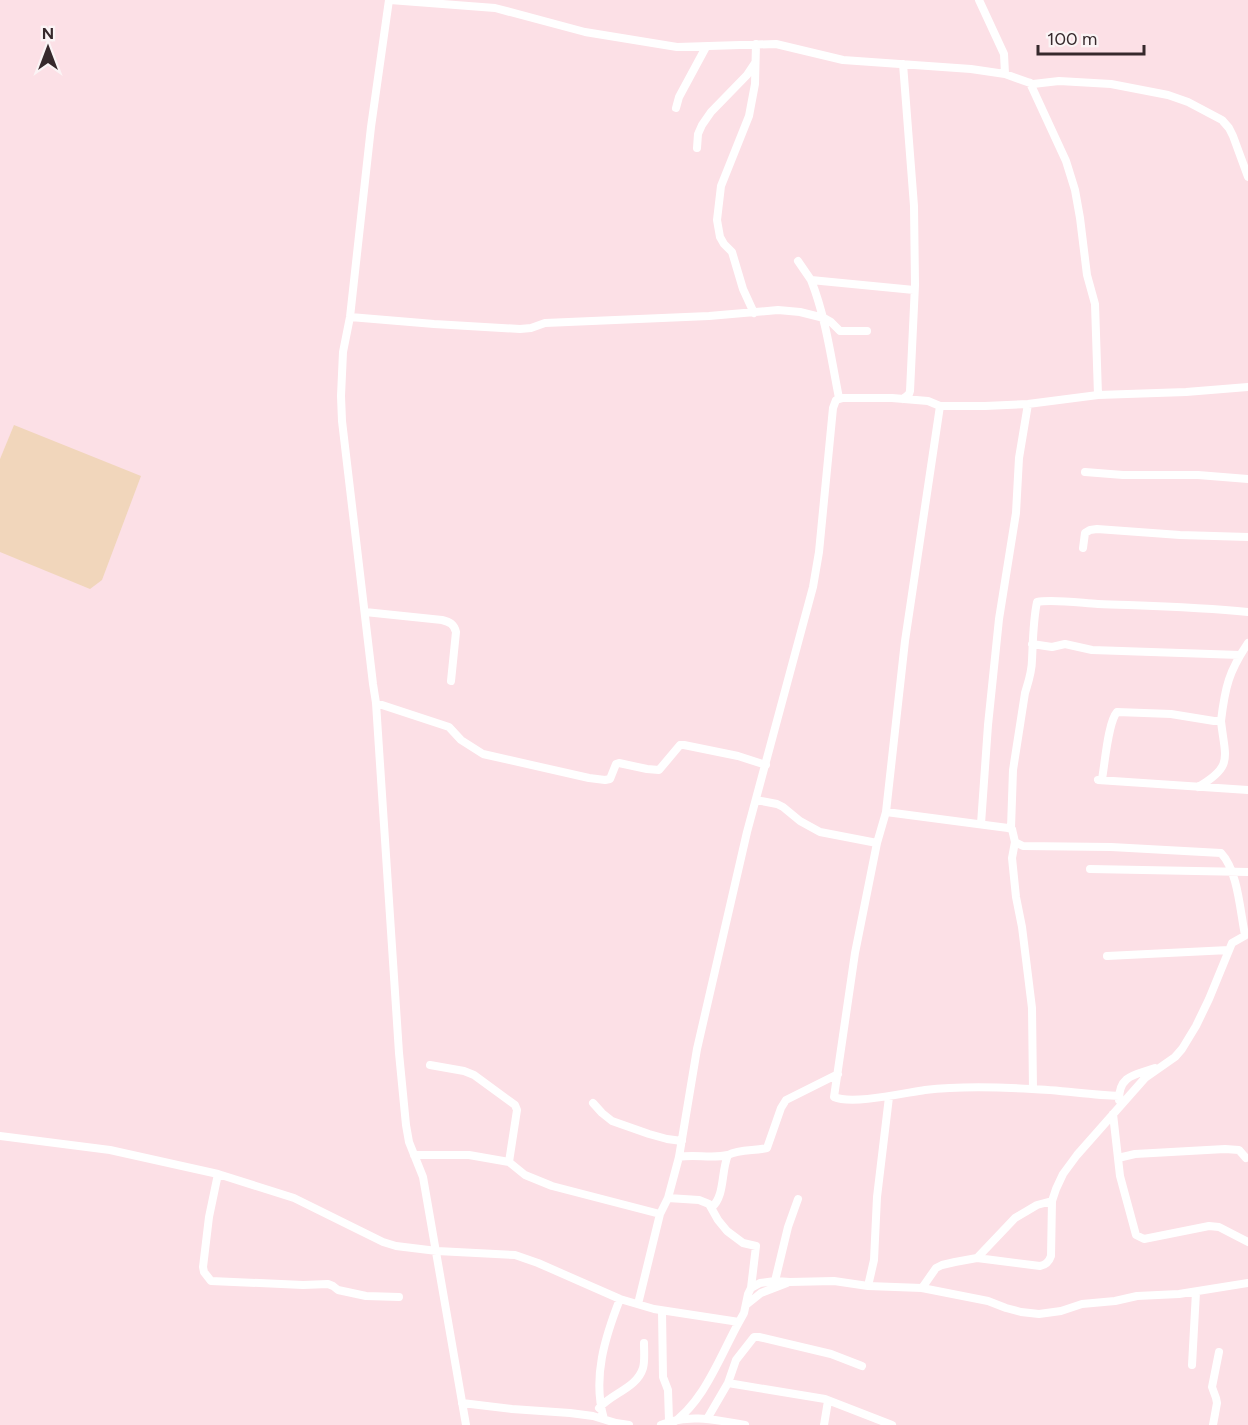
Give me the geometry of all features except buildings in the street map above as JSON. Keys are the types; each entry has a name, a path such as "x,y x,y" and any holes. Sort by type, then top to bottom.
{"street":[{"path":"466,1425 423,1177 406,1125 399,1053 376,703 341,408 343,352 350,317 371,127 390,0 495,8 585,32 676,47 776,44 843,60 971,69 1005,74 1030,83 1059,81 1111,84 1168,95 1188,102 1217,117 1229,128 1248,177"},
{"path":"979,0 1004,54 1005,74"},
{"path":"753,312 743,290 732,252 720,237 717,220 721,186 749,116 754,95 756,44"},
{"path":"676,108 679,97 706,47"},
{"path":"697,148 702,125 756,62"},
{"path":"903,64 914,206 914,290 910,391 903,399"},
{"path":"1030,83 1066,161 1075,190 1087,275 1095,304 1098,395"},
{"path":"798,261 811,280 820,302 839,398"},
{"path":"811,280 914,290"},
{"path":"350,317 520,329 545,323 709,316 778,310 824,318 840,331 867,331"},
{"path":"638,1304 660,1214 668,1198 679,1157 697,1049 747,832 813,587 819,552 833,408 836,400 839,398 903,399 928,401 940,406 1028,404 1098,395 1248,387"},
{"path":"981,824 999,619 1016,513 1020,458 1028,404"},
{"path":"940,406 905,641 886,813 877,843 855,953 834,1095 844,1100 945,1088 1033,1089 1119,1096"},
{"path":"1085,472 1123,475 1198,475 1248,479"},
{"path":"1083,548 1085,533 1097,529 1248,537"},
{"path":"1033,1089 1032,1008 1011,858 1016,842 1011,828 1013,770 1025,693 1029,684 1036,604 1041,601 1163,608 1213,608 1248,612"},
{"path":"365,612 442,620 455,626 452,681"},
{"path":"1198,787 1214,778 1225,764 1221,721 1224,695 1231,672 1248,643"},
{"path":"1032,644 1052,647 1065,644 1092,650 1240,655"},
{"path":"376,703 449,727 461,740 483,754 590,778 605,780 610,778 616,764 619,763 659,770 680,746 684,745 766,765"},
{"path":"1221,721 1171,714 1121,711 1114,715 1102,778 1098,780 1248,790"},
{"path":"756,800 777,804 820,832 877,843"},
{"path":"886,813 1011,828"},
{"path":"922,1288 936,1268 977,1258 1040,1266 1047,1264 1051,1256 1052,1201 1064,1174 1077,1155 1145,1078 1175,1057 1188,1040 1209,999 1232,943 1246,935 1235,878 1227,859 1221,853 1112,847 1023,846 1016,842"},
{"path":"1090,869 1248,872"},
{"path":"1107,956 1229,950"},
{"path":"430,1065 474,1075 515,1105 517,1110 509,1162"},
{"path":"1119,1107 1119,1091 1123,1082 1131,1076 1161,1066"},
{"path":"679,1157 688,1155 722,1157 739,1151 767,1148 786,1100 838,1074"},
{"path":"868,1286 874,1260 877,1197 889,1096"},
{"path":"593,1103 612,1121 649,1134 682,1141"},
{"path":"1113,1114 1120,1176 1136,1235 1141,1239 1215,1226 1248,1242"},
{"path":"0,1136 110,1150 218,1174 294,1198 383,1242 396,1246 437,1251 509,1254 522,1257 620,1299 662,1311 738,1322"},
{"path":"1118,1158 1135,1154 1226,1149 1239,1150 1246,1158"},
{"path":"414,1155 469,1155 509,1162 525,1175 552,1186 660,1214"},
{"path":"712,1207 717,1202 728,1155"},
{"path":"218,1174 209,1217 203,1267 204,1272 212,1281 331,1284 338,1290 366,1296 399,1297"},
{"path":"668,1198 699,1200 709,1204 718,1220 728,1231 743,1242 756,1246 752,1288"},
{"path":"775,1281 788,1227 798,1199"},
{"path":"977,1258 1015,1218 1032,1207 1052,1201"},
{"path":"679,1419 706,1386 744,1313 748,1294 760,1283 834,1281 868,1286 922,1288 988,1301 1021,1312 1039,1314 1061,1311 1082,1304 1137,1296 1196,1292 1248,1283"},
{"path":"746,1305 769,1289 790,1282"},
{"path":"1192,1365 1196,1292"},
{"path":"604,1419 600,1406 601,1360 610,1324 620,1299"},
{"path":"662,1311 663,1377 668,1390 669,1423"},
{"path":"706,1419 728,1383 736,1360 753,1338 831,1354 862,1366"},
{"path":"593,1416 606,1400 639,1377 644,1364 644,1343"},
{"path":"1213,1425 1217,1403 1212,1387 1219,1352"},
{"path":"728,1383 828,1401 892,1425"},
{"path":"824,1425 828,1401"},
{"path":"462,1402 593,1416 629,1425"},
{"path":"661,1425 679,1419 706,1419 745,1425"}],"shaded area":[{"path":"14,425 141,476 102,580 90,589 0,552 0,459"}]}
